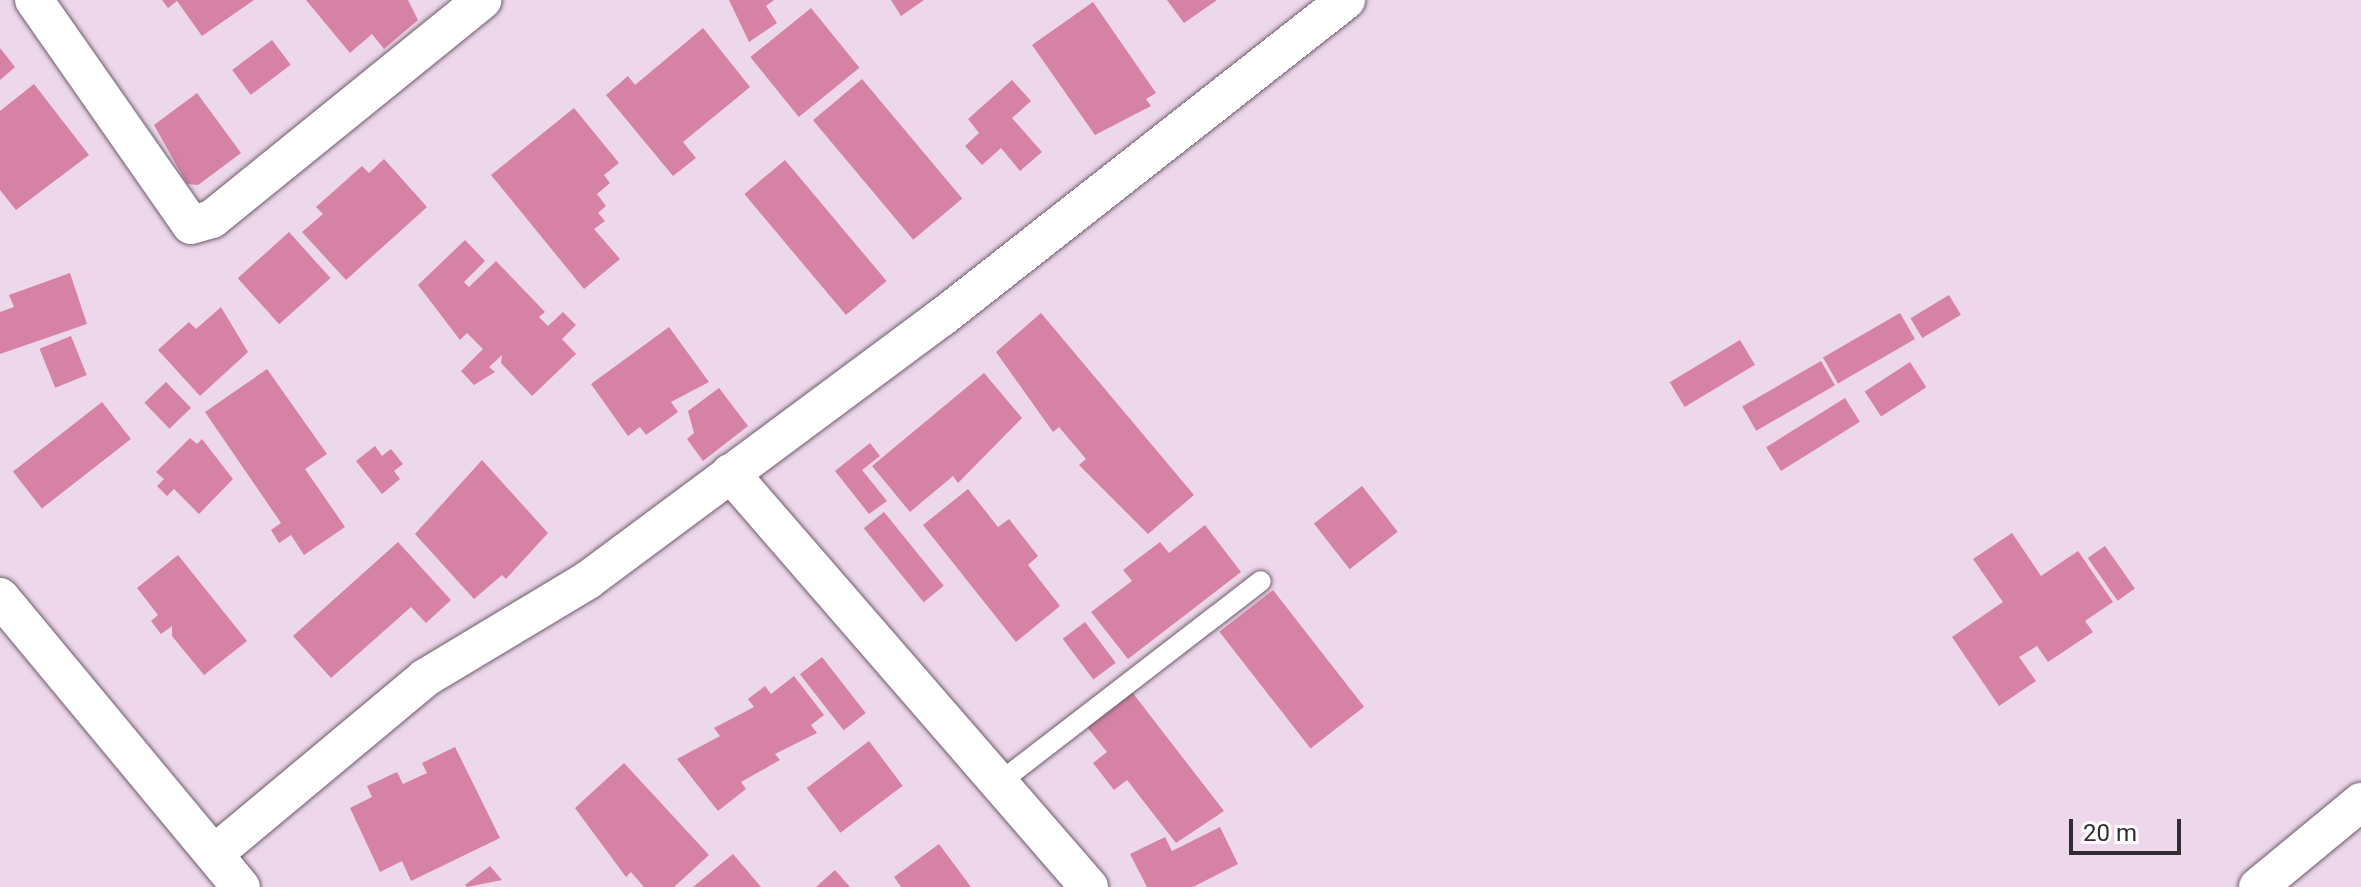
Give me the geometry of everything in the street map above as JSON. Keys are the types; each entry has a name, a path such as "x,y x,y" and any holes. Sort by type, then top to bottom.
{"street":[{"path":"34,0 191,225 212,219 482,0"},
{"path":"214,854 425,678 550,607 941,318 1346,0"},
{"path":"730,473 1000,782 1068,879"},
{"path":"0,597 241,887"},
{"path":"2258,887 2361,802"}],"lane":[{"path":"1000,782 1261,581"}],"building":[{"path":"162,0 254,0 202,36 177,1 168,8"},
{"path":"306,0 408,0 418,20 384,49 372,34 350,53"},
{"path":"729,0 774,0 766,6 777,23 749,42"},
{"path":"891,0 924,0 901,16"},
{"path":"1167,0 1217,0 1184,23"},
{"path":"1093,2 1156,93 1146,99 1151,106 1095,135 1032,45"},
{"path":"811,8 859,68 799,117 750,57"},
{"path":"703,28 750,87 683,142 696,158 673,176 606,95 628,76 635,85"},
{"path":"272,40 291,65 251,95 232,70"},
{"path":"0,48 15,67 0,80"},
{"path":"862,79 962,199 913,240 813,120"},
{"path":"1012,80 1031,101 1012,118 1042,152 1020,171 1001,148 982,165 965,146 979,133 968,119"},
{"path":"34,84 89,155 16,210 0,190 0,111"},
{"path":"197,93 241,153 198,185 187,184 154,125"},
{"path":"574,108 619,163 604,175 610,183 597,194 606,206 598,213 605,221 594,229 620,259 584,289 491,175"},
{"path":"384,159 427,207 346,280 302,232 323,214 316,207 362,166 369,173"},
{"path":"785,160 887,281 846,315 744,194"},
{"path":"289,232 330,278 279,324 238,278"},
{"path":"465,240 485,261 464,282 469,287 496,261 545,312 539,317 548,326 563,312 576,325 562,339 576,354 532,396 501,363 502,355 489,367 495,372 474,385 461,371 483,349 467,333 460,340 418,285"},
{"path":"70,273 87,324 0,354 0,312 14,307 9,295"},
{"path":"1949,295 1961,315 1922,338 1910,318"},
{"path":"221,307 248,352 200,396 158,350 189,322 196,329"},
{"path":"1041,313 1194,495 1148,534 1079,465 1086,459 1059,427 1053,432 996,352"},
{"path":"1900,313 1915,339 1838,383 1823,358"},
{"path":"669,327 709,382 671,402 678,412 646,435 640,427 628,436 591,384"},
{"path":"71,336 87,375 55,388 39,349"},
{"path":"1740,340 1755,365 1685,407 1670,382"},
{"path":"1821,361 1835,385 1756,431 1742,406"},
{"path":"1910,362 1926,387 1881,417 1865,391"},
{"path":"267,369 327,454 305,469 345,527 304,555 291,535 279,543 271,530 281,523 205,412"},
{"path":"984,373 1022,418 958,483 953,476 910,512 872,466"},
{"path":"166,382 191,408 169,429 144,403"},
{"path":"719,388 748,426 703,461 687,439 694,433 688,411"},
{"path":"1845,398 1860,422 1781,471 1766,447"},
{"path":"102,402 131,439 42,509 13,472"},
{"path":"190,438 197,444 202,439 233,479 199,514 174,489 167,496 157,486 164,479 156,472"},
{"path":"870,443 880,456 862,470 887,501 869,514 835,471"},
{"path":"375,446 382,456 391,449 403,464 394,471 400,479 382,494 356,461"},
{"path":"482,460 548,533 506,579 502,575 474,599 415,534"},
{"path":"1362,486 1398,532 1350,569 1314,524"},
{"path":"968,489 998,527 1009,519 1038,556 1028,565 1060,606 1016,642 923,525"},
{"path":"884,512 944,586 924,602 864,528"},
{"path":"1205,525 1241,572 1128,659 1091,612 1132,581 1123,570 1160,542 1169,553"},
{"path":"2012,533 2041,576 2078,551 2113,602 2085,621 2093,632 2048,662 2037,646 2019,657 2036,681 1999,706 1952,637 2003,602 1973,559"},
{"path":"398,542 451,600 426,623 411,607 331,678 293,636"},
{"path":"2105,546 2135,589 2118,601 2088,558"},
{"path":"178,555 247,641 204,675 172,636 172,626 161,634 151,621 158,615 137,588"},
{"path":"1273,590 1364,707 1311,748 1219,632"},
{"path":"1085,622 1116,663 1093,680 1063,639"},
{"path":"822,657 866,713 844,730 800,674"},
{"path":"794,676 824,715 811,725 817,733 775,754 780,760 741,782 746,789 718,811 677,759 720,736 714,728 754,707 748,699 765,686 771,694"},
{"path":"1132,692 1224,811 1176,843 1127,780 1114,790 1093,763 1107,752 1087,727"},
{"path":"869,741 903,786 840,833 807,788"},
{"path":"455,747 500,838 411,881 402,861 380,872 350,808 372,797 367,786 397,772 403,784 427,773 422,763"},
{"path":"624,763 709,855 674,887 644,887 631,872 626,877 575,808"},
{"path":"1220,827 1238,864 1193,887 1147,887 1130,854 1165,837 1172,851"},
{"path":"939,844 971,887 901,887 894,877"},
{"path":"733,854 761,887 693,887"},
{"path":"490,866 502,880 465,885"},
{"path":"835,870 850,887 816,887"}]}
